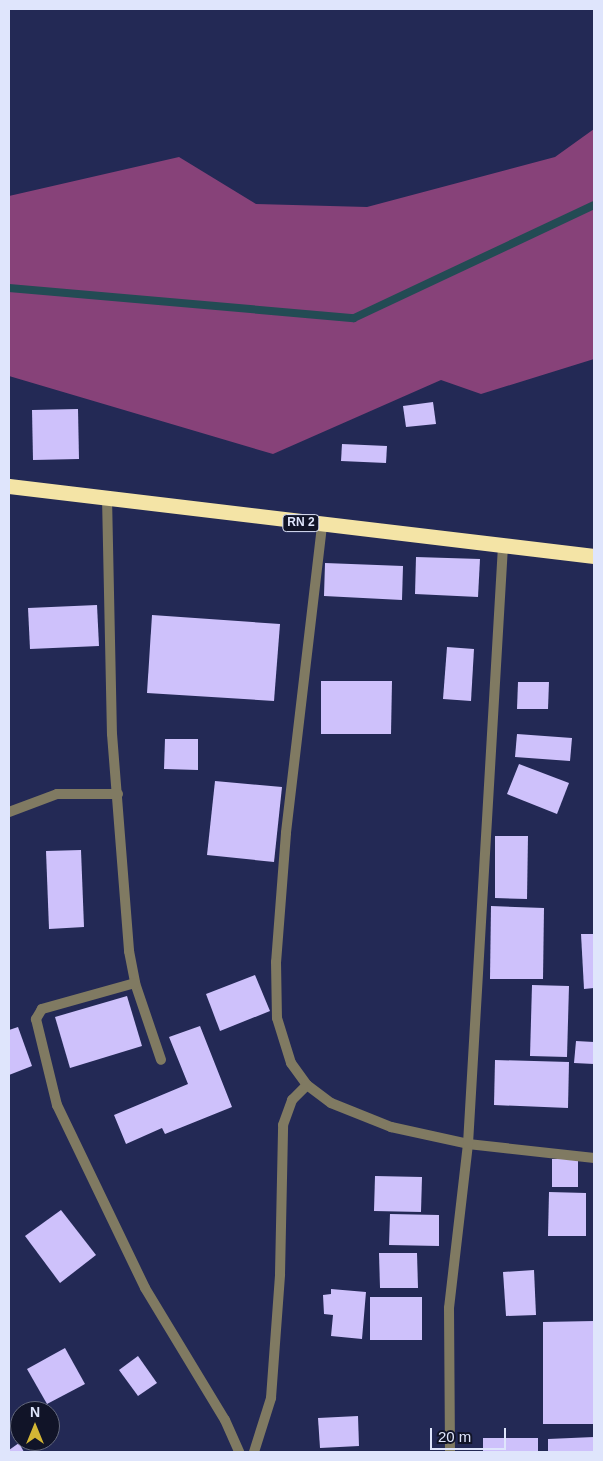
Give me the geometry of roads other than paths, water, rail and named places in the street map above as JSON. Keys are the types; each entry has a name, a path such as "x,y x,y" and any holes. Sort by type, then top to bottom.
{"highway":[{"name":"RN 2","path":"9,486 107,497 322,526 594,556"}],"street":[{"path":"107,497 110,688 129,951 136,983 161,1060"},
{"path":"322,526 286,833 276,962 277,1018 291,1063 307,1085 331,1103 391,1127 468,1144 594,1158"},
{"path":"450,1452 449,1308 468,1144 503,546"},
{"path":"9,812 57,794 118,794"},
{"path":"136,983 42,1009 36,1019 57,1105 145,1288 225,1420 239,1452"},
{"path":"254,1452 271,1398 280,1274 283,1125 292,1100 307,1085"}],"waterway":[{"path":"9,288 354,318 594,205"}]}
